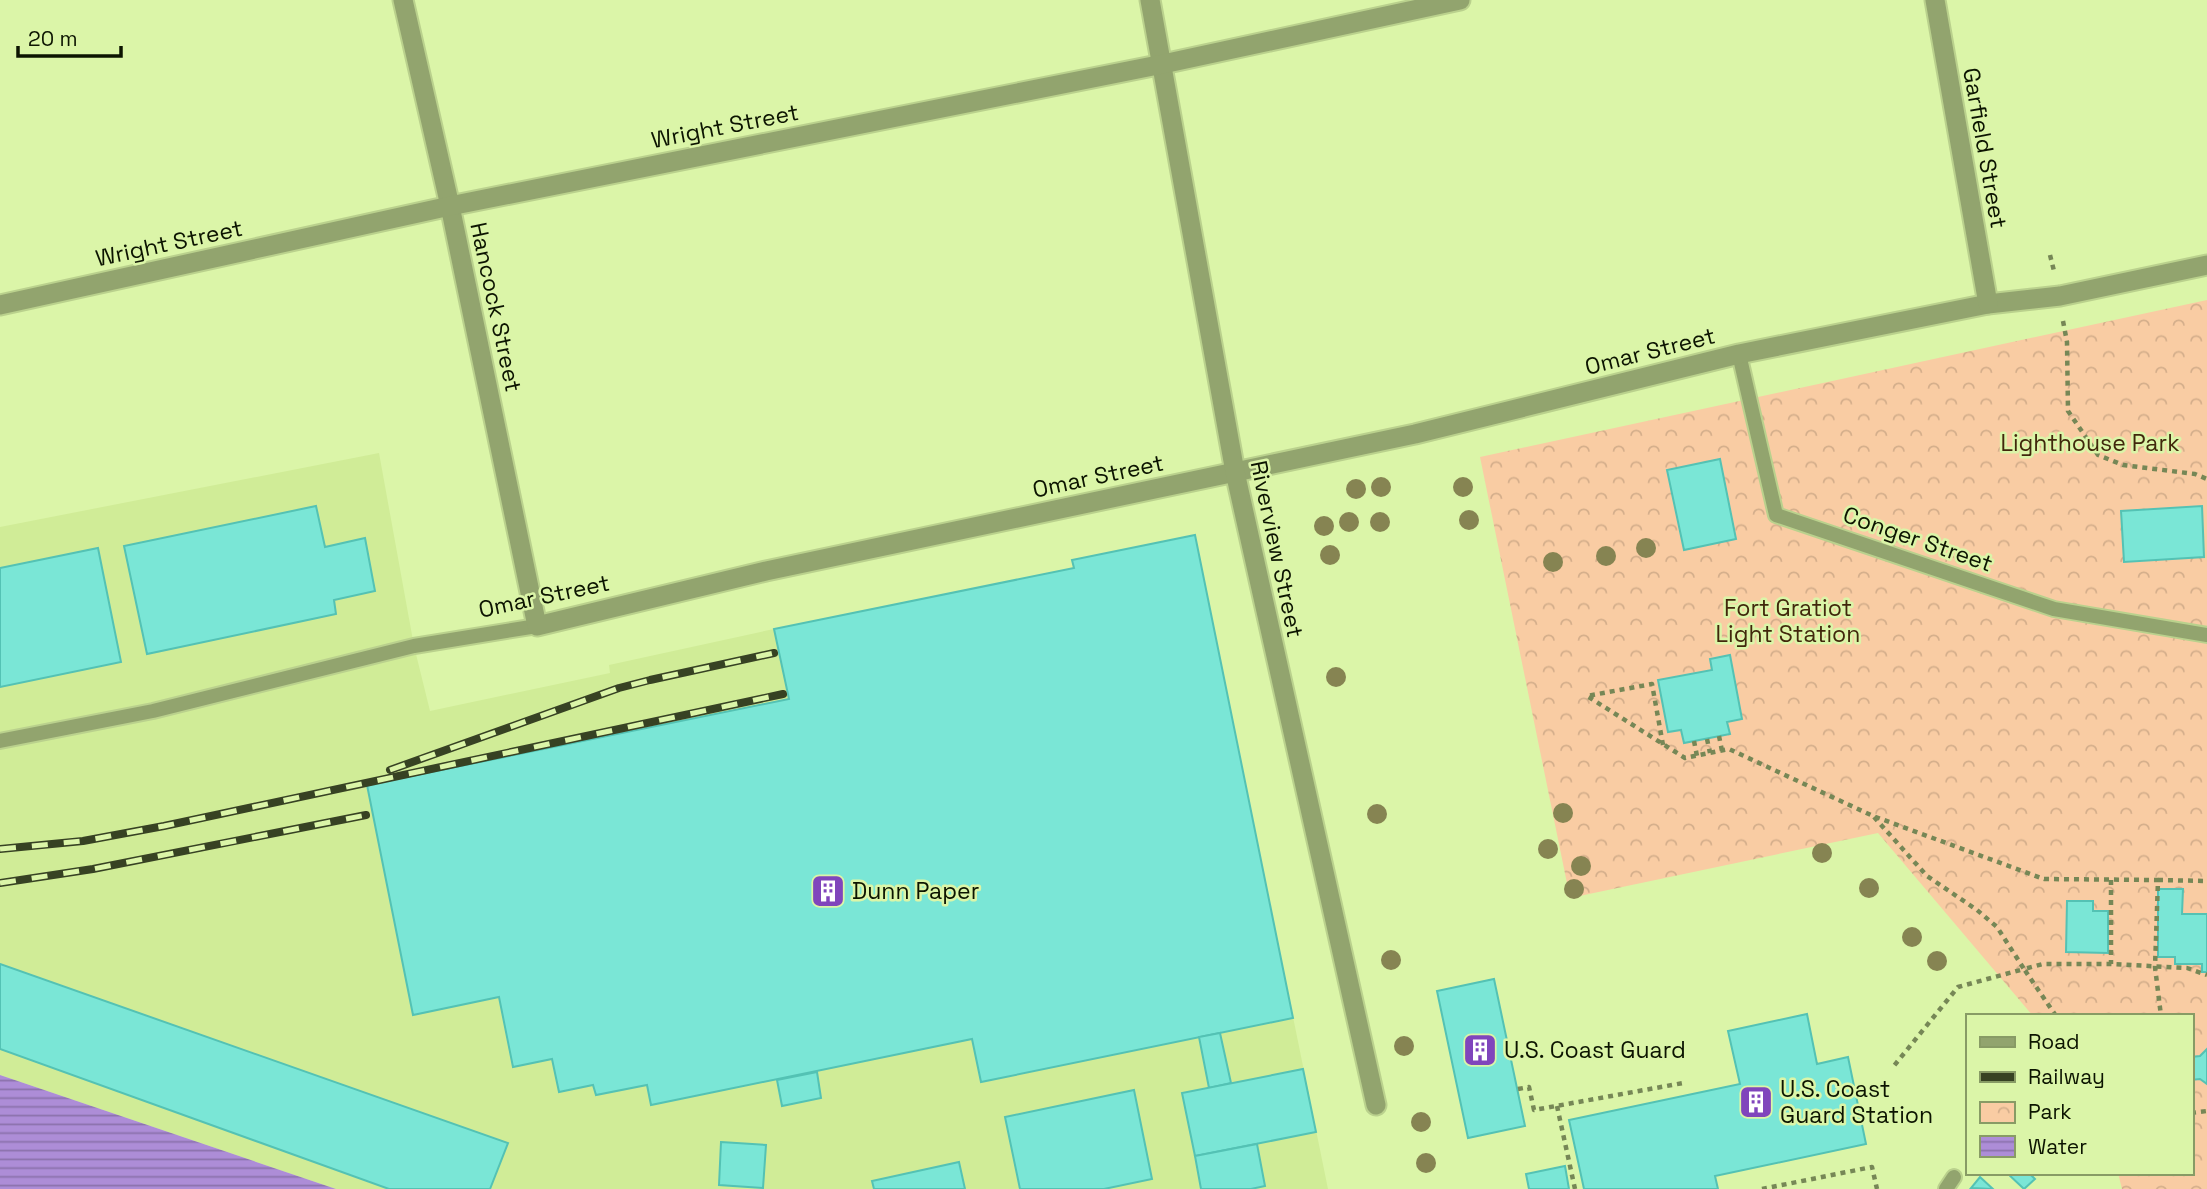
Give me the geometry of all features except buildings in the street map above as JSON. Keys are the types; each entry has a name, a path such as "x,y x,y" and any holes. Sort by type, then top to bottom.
{"street":[{"name":"Hancock Street","path":"404,0 450,206 537,626"},
{"name":"Riverview Street","path":"1150,0 1234,472 1376,1105"},
{"name":"Wright Street","path":"0,305 450,206 1163,64 1460,0"},
{"name":"Garfield Street","path":"1934,0 1988,304"},
{"name":"Omar Street","path":"537,626 766,571 1415,434 1739,354 1988,304 2060,296 2207,265"}],"lane":[{"name":"Conger Street","path":"1739,354 1776,515 2054,608 2207,635"},
{"name":"Omar Street","path":"0,741 153,711 414,646 537,626"}],"path":[{"path":"2050,255 2067,342 2068,411 2098,455 2123,465 2195,474 2207,479"},
{"path":"1663,745 1652,684 1587,696 1663,745 1685,758 1730,749 1873,816 2044,879 2207,881"},
{"path":"1719,736 1721,751"},
{"path":"1707,739 1710,753"},
{"path":"1694,741 1697,756"},
{"path":"1873,816 1927,876 1997,927 2055,1014"},
{"path":"2111,880 2111,964"},
{"path":"2158,880 2155,967 2161,1014"},
{"path":"1893,1067 1958,987 2043,964 2188,968 2207,975"},
{"path":"1518,1089 1529,1087 1534,1111 1683,1083"},
{"path":"1557,1106 1575,1189"},
{"path":"1762,1189 1872,1167 1877,1189"}],"shaded area":[{"path":"379,453 414,646 430,711 610,673 609,665 1073,568 1072,560 1195,535 1328,1189 336,1189 0,1075 0,527"}],"green space":[{"name":"Fort Gratiot Light Station","path":"2207,300 2207,1189 2122,1189 2118,1175 2193,1175 2193,1014 2031,1014 1878,833 1570,898 1480,457"}],"water":[{"path":"0,1075 336,1189 0,1189"}],"railway":[{"path":"390,770 619,688 774,653"},
{"path":"0,849 83,841 164,826 783,694"},
{"path":"0,883 93,869 366,815"}],"place":[{"name":"Dunn Paper","path":"828,891"},
{"name":"U.S. Coast Guard","path":"1480,1050"},
{"name":"U.S. Coast Guard Station","path":"1756,1102"}],"park label":[{"name":"Lighthouse Park","path":"2090,443"}]}
